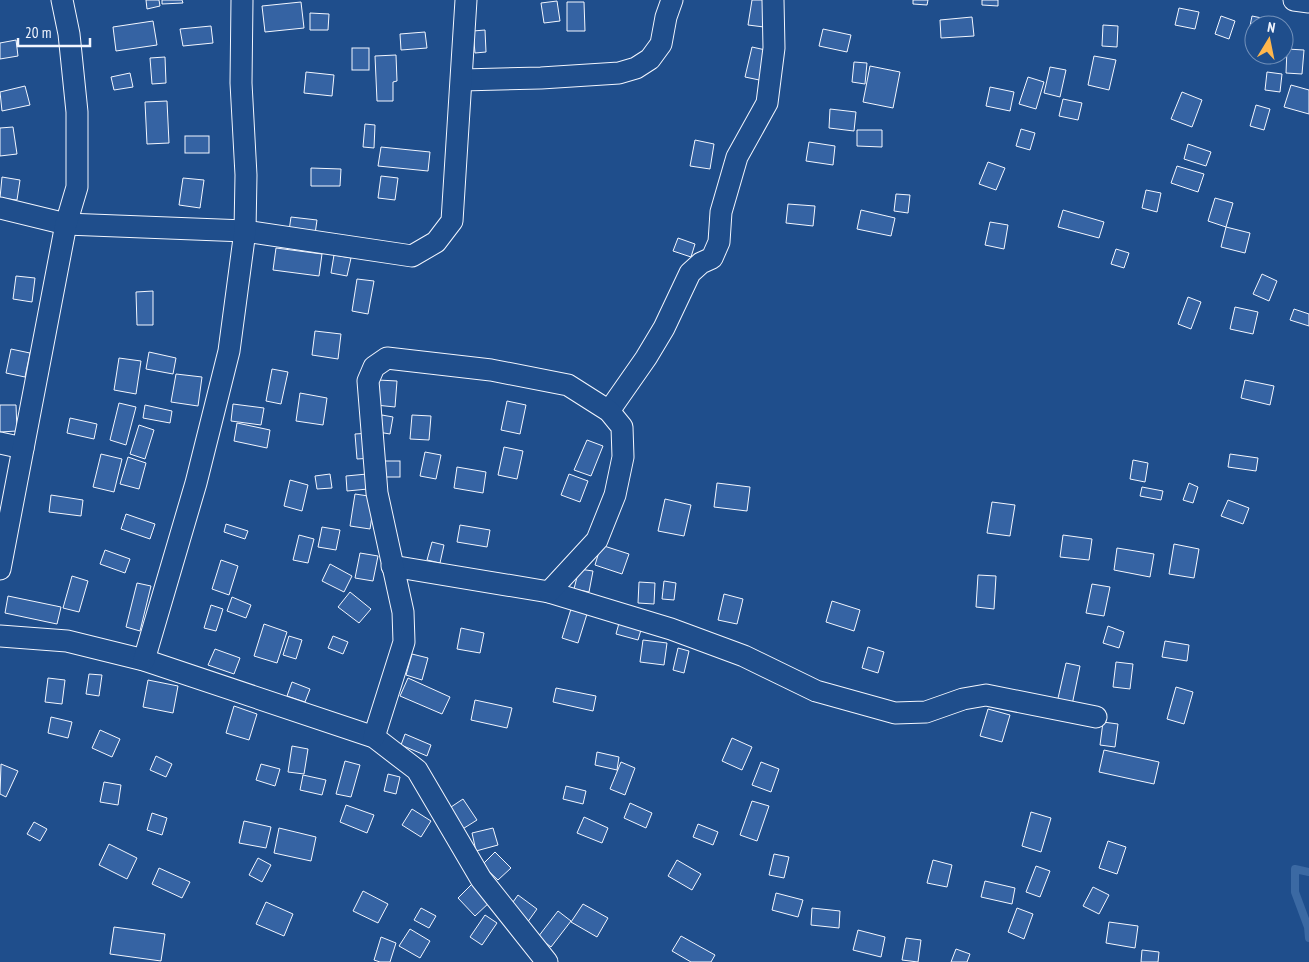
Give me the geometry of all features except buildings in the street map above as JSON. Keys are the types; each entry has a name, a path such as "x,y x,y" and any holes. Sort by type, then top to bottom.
{"street":[{"path":"0,569 66,224 77,187 77,112 69,34 62,0"},
{"path":"144,660 196,483 229,351 245,231 246,174 241,83 242,0"},
{"path":"0,208 66,224 245,231 412,256 436,242 452,222 466,0"},
{"path":"462,80 541,78 610,73 636,68 650,59 661,44 666,17 672,0"},
{"path":"609,411 646,358 664,328 690,273 701,263 712,258 715,253 719,242 721,212 737,157 766,103 774,48 773,0"},
{"path":"1294,0 1309,2"},
{"path":"374,737 404,642 403,612 377,493 368,381 374,367 387,358 491,370 568,386 609,411 622,427 623,457 615,495 597,540 549,592"},
{"path":"0,443 24,448"},
{"path":"392,566 549,592 680,632 744,656 816,691 894,713 926,712 963,698 986,695 1096,718"},
{"path":"0,636 67,641 144,660 374,737 417,770 482,879 547,962"}],"waterway":[{"path":"1309,872 1295,869 1295,892 1308,927 1309,938"}]}
